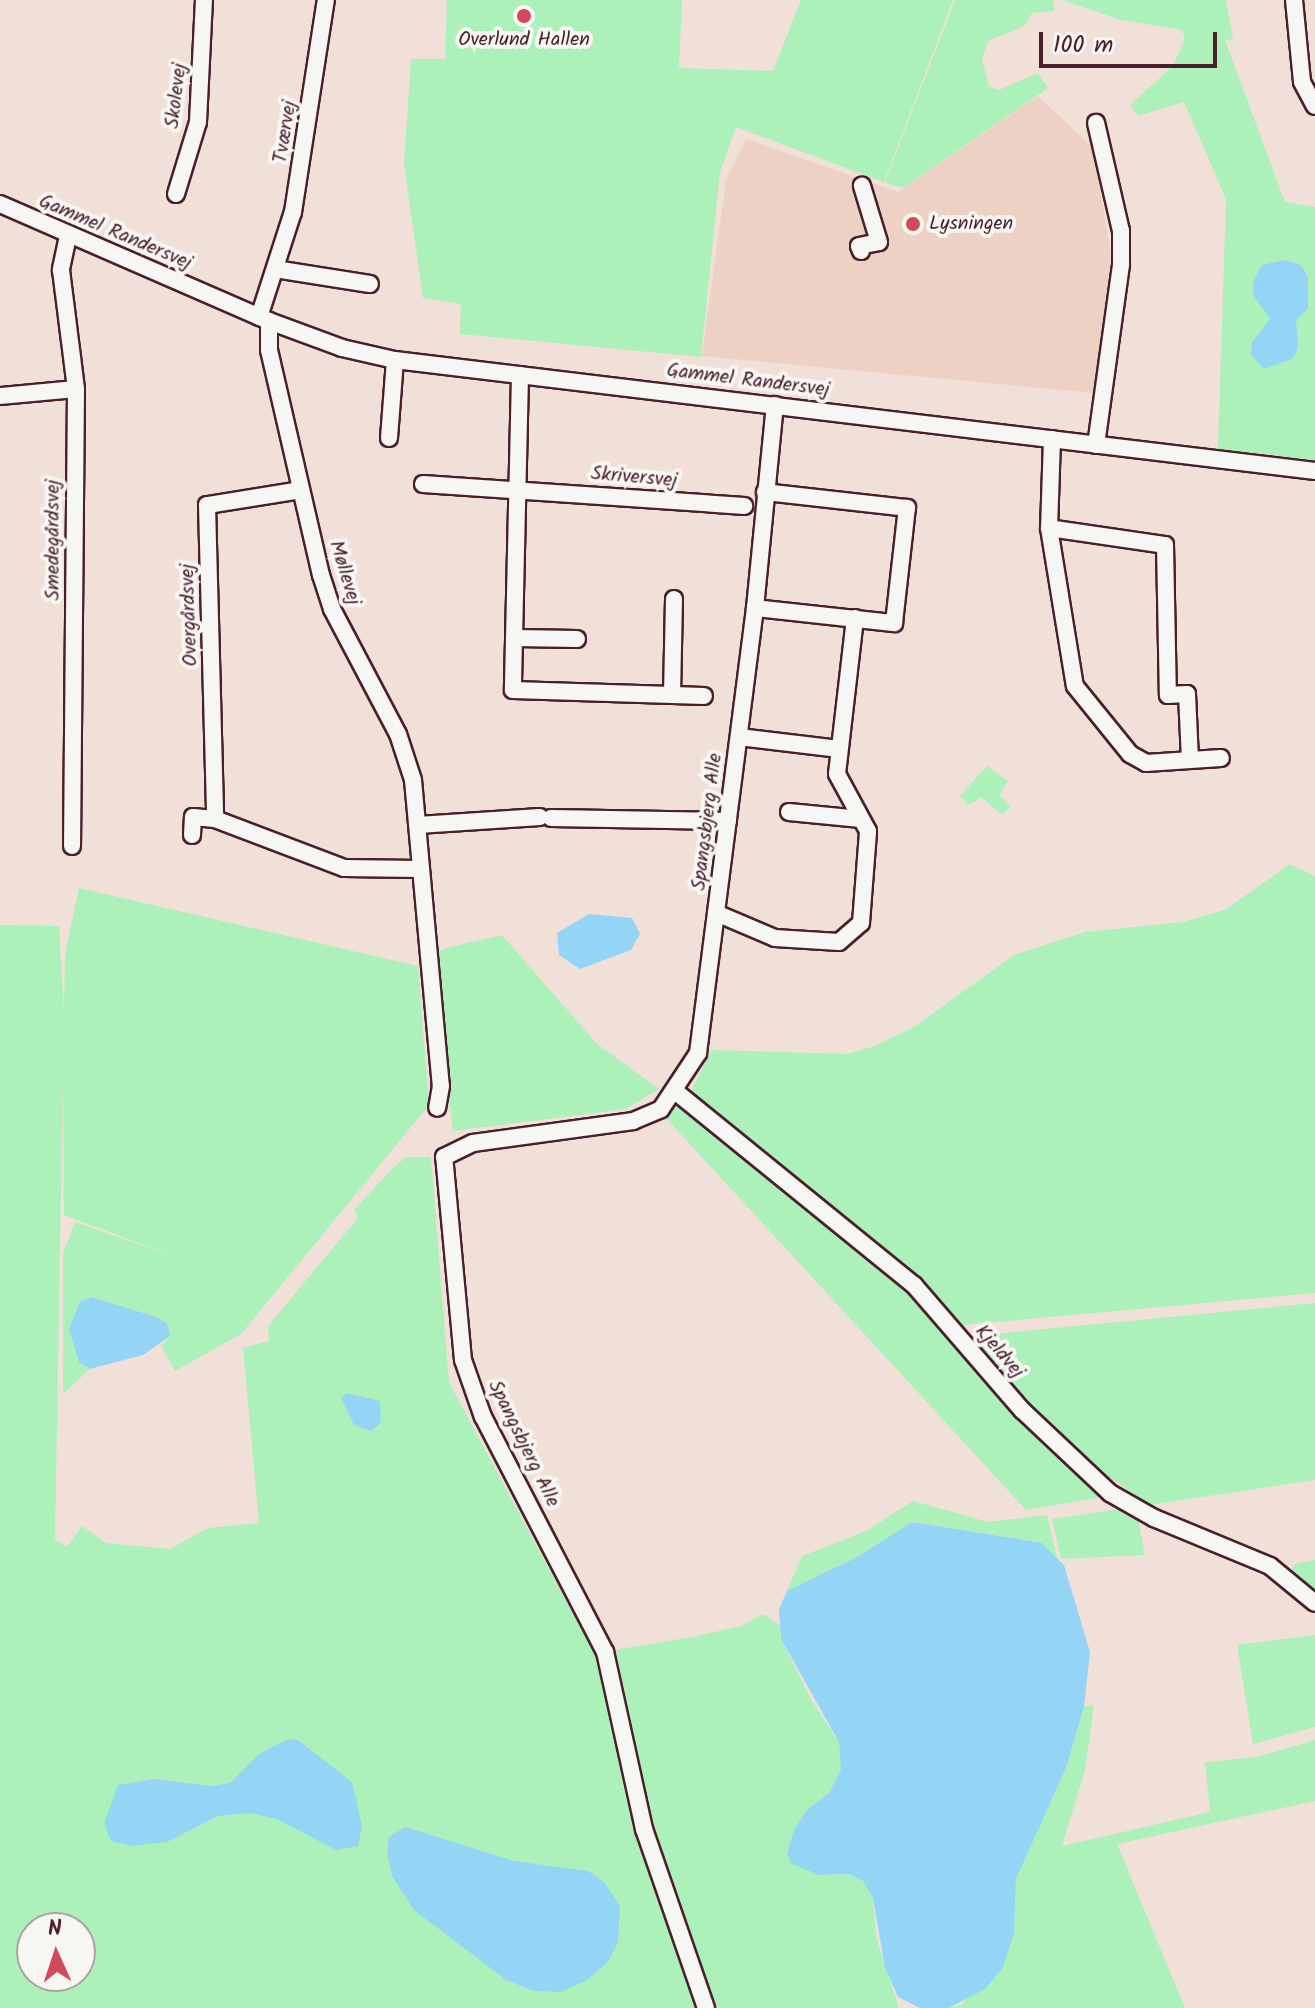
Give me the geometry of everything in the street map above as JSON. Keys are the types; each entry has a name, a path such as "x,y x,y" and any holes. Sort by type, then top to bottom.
{"street":[{"name":"Skolevej","path":"176,194 198,122 204,0"},
{"name":"Tværvej","path":"264,319 275,269 293,212 326,0"},
{"path":"1294,0 1294,34 1302,82 1315,106"},
{"path":"1096,123 1121,231 1121,264 1096,445"},
{"path":"861,251 859,246 879,242 862,186"},
{"name":"Gammel Randersvej","path":"0,204 264,319 342,348 395,360 1315,471"},
{"name":"Smedegårdsvej","path":"68,236 62,300 76,389 72,846"},
{"path":"275,269 370,284"},
{"name":"Møllevej","path":"264,319 301,490 332,609 398,734 413,780 441,1086 437,1108"},
{"path":"389,438 395,360"},
{"path":"520,375 520,488 513,690 704,696"},
{"path":"0,396 76,389"},
{"name":"Spangsbjerg Alle","path":"706,2008 644,1829 605,1652 483,1417 463,1360 444,1157 473,1143 633,1121 661,1109 698,1053 755,608 775,405"},
{"path":"1052,439 1049,528 1075,686 1130,754 1146,763 1221,758"},
{"name":"Skriversvej","path":"423,484 520,488 744,506"},
{"name":"Overgårdsvej","path":"215,819 207,505 301,490"},
{"path":"755,608 894,623 907,508 765,492"},
{"path":"1049,528 1165,545 1168,695 1187,694 1190,760"},
{"path":"672,695 674,599"},
{"name":"Spangsbjerg Alle","path":"716,913 775,938 839,942 852,935 861,923 870,846 861,819 840,788 839,749 855,618"},
{"path":"516,638 577,639"},
{"name":"Spangsbjerg Alle","path":"739,737 839,749"},
{"path":"789,812 861,819"},
{"path":"192,835 193,817 215,819 344,868 419,869"},
{"path":"418,825 546,817 728,821"},
{"name":"Kjeldvej","path":"675,1091 914,1285 1022,1410 1110,1493 1154,1518 1270,1566 1315,1603"}],"shaded area":[{"name":"Lysningen","path":"1038,96 1093,148 1111,256 1094,393 702,356 726,180 746,139 898,192"}],"green space":[{"path":"447,0 682,0 679,68 773,71 801,0 953,0 884,182 736,127 720,172 701,357 460,334 461,304 423,298 404,164 411,59 445,59"},
{"path":"955,0 1053,0 1054,11 1032,13 1024,26 988,41 982,60 989,86 999,90 1038,73 1048,88 903,188 885,182"},
{"path":"1062,0 1226,0 1233,39 1225,40 1285,202 1315,207 1315,460 1218,449 1226,199 1184,102 1138,116 1130,105 1173,66 1185,39 1182,30 1121,20"},
{"path":"987,766 1008,781 999,795 1011,807 1002,815 981,797 969,805 960,796"},
{"path":"1290,864 1315,876 1315,1293 962,1325 889,1251 690,1094 711,1050 847,1054 875,1046 914,1027 1014,955 1085,932 1183,922 1225,910"},
{"path":"79,888 418,966 429,1105 241,1334 175,1371 161,1346 170,1336 79,1362 90,1369 63,1394 63,1254 75,1222 181,1259 64,1215 63,1078 55,1540 67,1547 82,1526 106,1543 170,1549 208,1528 259,1523 243,1348 269,1341 268,1326 358,1218 354,1210 392,1169 406,1157 431,1157 449,1382 591,1648 614,1650 692,1637 742,1626 763,1614 780,1625 781,1639 810,1698 839,1742 841,1769 829,1793 808,1809 818,1875 849,1874 863,1881 873,1898 876,1937 899,2008 0,2008 0,925 59,926 64,1013 65,954"},
{"path":"502,935 597,1044 659,1089 626,1109 453,1131 432,957 446,948"},
{"path":"683,1105 868,1251 1103,1497 1026,1510 665,1117 668,1109"},
{"path":"1315,1303 1315,1480 1149,1505 1070,1449 976,1349 983,1335"},
{"path":"913,1501 988,1522 1047,1515 1057,1558 1042,1543 912,1522 857,1557 787,1591 802,1556 866,1531"},
{"path":"1119,1509 1138,1518 1145,1555 1061,1559 1052,1519"},
{"path":"1315,1560 1315,1598 1290,1572 1295,1564"},
{"path":"1315,1635 1315,1727 1253,1744 1237,1645"},
{"path":"1094,1704 1085,1770 1062,1846 1210,1812 1205,1762 1257,1757 1315,1740 1315,1801 1117,1844 1185,2008 949,2008 961,2005 1014,1933 1016,1879 1066,1768 1084,1707"}],"water":[{"path":"1285,260 1301,265 1308,277 1308,309 1296,320 1298,348 1292,359 1264,369 1251,355 1252,342 1270,319 1254,296 1253,282 1262,265"},
{"path":"589,914 632,918 640,934 631,950 580,969 559,955 557,933"},
{"path":"91,1297 156,1317 167,1323 170,1336 143,1355 90,1369 79,1362 69,1329 80,1302"},
{"path":"347,1393 380,1401 381,1423 371,1431 354,1425 341,1398"},
{"path":"912,1522 1042,1543 1064,1565 1090,1652 1084,1707 1066,1768 1016,1879 1014,1933 1003,1967 985,1989 949,2008 920,2008 898,1997 885,1968 873,1898 863,1881 849,1874 819,1875 792,1864 787,1854 794,1830 808,1809 829,1793 841,1769 839,1742 781,1639 779,1609 787,1591 857,1557"},
{"path":"288,1739 298,1740 352,1782 362,1826 358,1846 336,1850 277,1819 251,1813 218,1816 167,1842 132,1846 111,1841 104,1824 118,1785 154,1779 210,1786 230,1783 259,1754"},
{"path":"405,1827 514,1861 588,1871 604,1882 620,1906 618,1942 607,1963 587,1980 561,1992 534,1991 506,1980 414,1910 392,1876 387,1851 389,1837"}],"place":[{"name":"Overlund Hallen","path":"524,16"},
{"name":"Lysningen","path":"913,224"}]}
